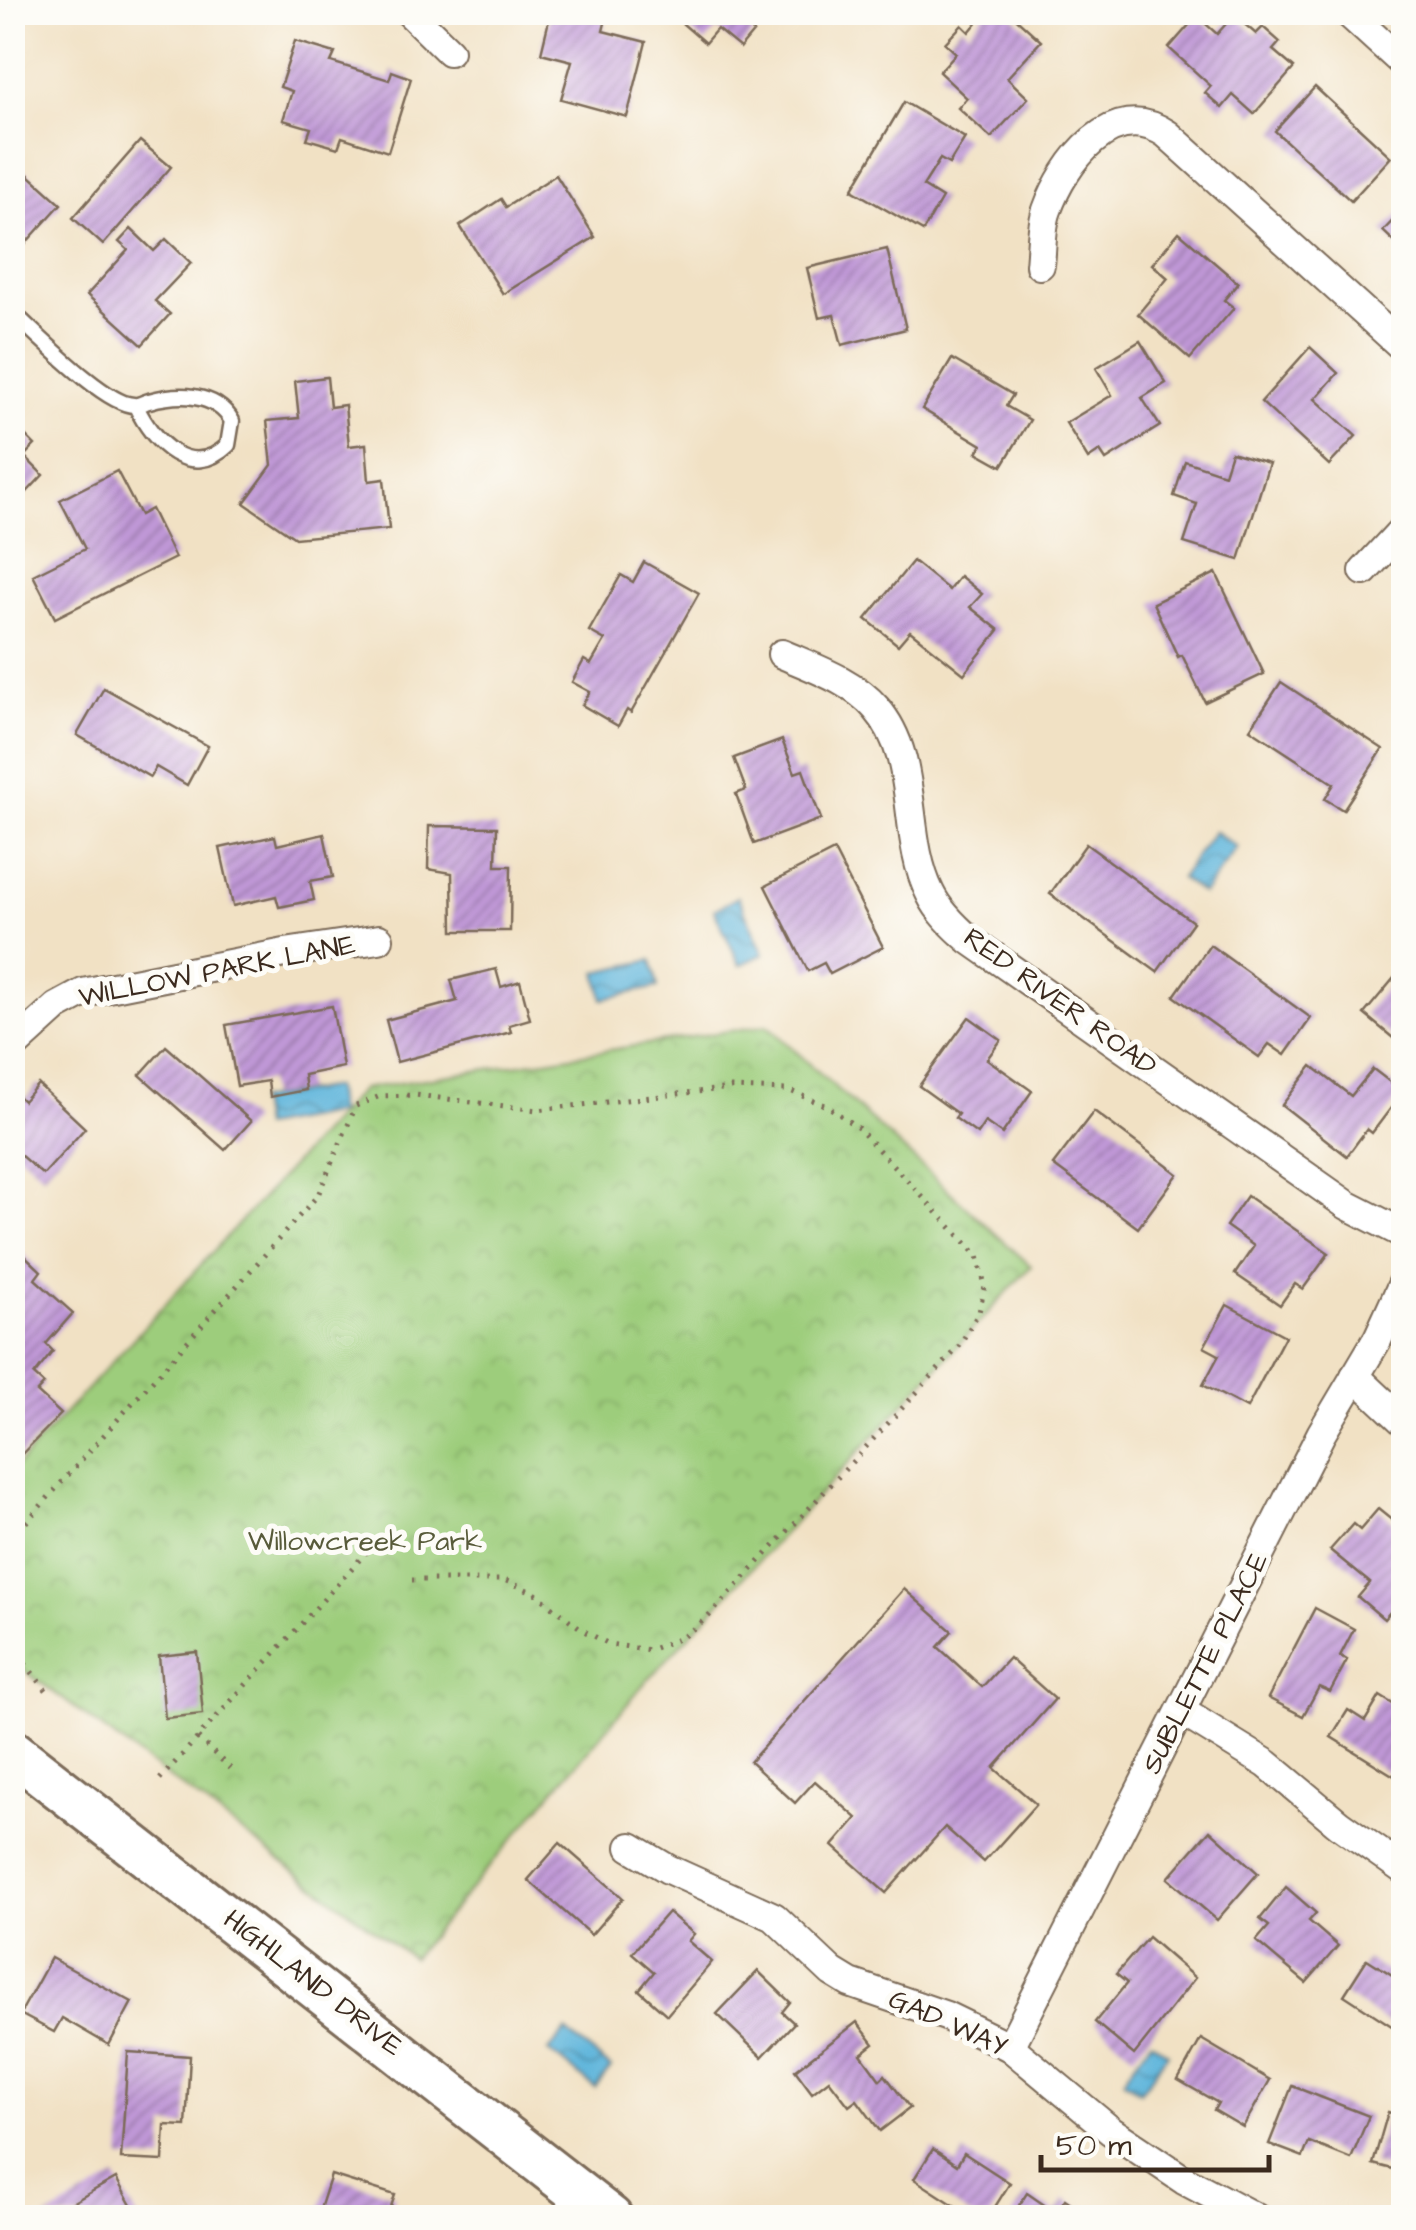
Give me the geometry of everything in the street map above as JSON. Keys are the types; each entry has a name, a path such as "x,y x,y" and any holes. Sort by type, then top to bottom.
{"main road":[{"name":"HIGHLAND DRIVE","path":"12,1751 611,2218"}],"street":[{"path":"408,12 449,51"},
{"path":"1347,12 1404,64"},
{"path":"1040,265 1045,214 1066,170 1093,140 1113,126 1134,121 1156,126 1404,348"},
{"path":"1364,571 1404,528"},
{"name":"RED RIVER ROAD","path":"782,654 837,679 874,706 890,728 900,752 920,865 930,894 950,922 970,940 1348,1205 1404,1234"},
{"name":"WILLOW PARK LANE","path":"12,1048 56,1007 84,993 285,953 380,939"},
{"name":"SUBLETTE PLACE","path":"1010,2047 1321,1434 1378,1338 1404,1281"},
{"path":"1355,1376 1404,1422"},
{"path":"1181,1711 1267,1764 1339,1824 1404,1870"},
{"name":"GAD WAY","path":"631,1847 774,1918 832,1972 850,1983 946,2016 1010,2047 1111,2131 1184,2180 1256,2218"}],"lane":[{"path":"12,312 99,388 136,406 156,436 186,458 211,460 228,445 232,421 219,405 194,396 159,398 136,406"}],"path":[{"path":"12,1538 318,1195 356,1106 380,1096 415,1094 538,1110 730,1088 788,1090 829,1107 858,1128 978,1256 985,1286 979,1312 958,1348 708,1618 681,1638 648,1650 609,1644 584,1631 536,1593 504,1580 412,1580"},
{"path":"160,1779 374,1545"},
{"path":"12,1647 50,1694"},
{"path":"198,1738 232,1770"}],"green space":[{"name":"Willowcreek Park","path":"767,1025 1031,1266 647,1681 412,1958 13,1662 12,1471 362,1089"}],"water":[{"path":"1214,831 1237,847 1203,894 1180,878"},
{"path":"738,897 764,954 740,965 714,910"},
{"path":"652,960 658,987 603,999 597,972"},
{"path":"334,1087 338,1113 262,1127 258,1100"},
{"path":"566,2031 611,2068 595,2088 549,2051"},
{"path":"1151,2041 1168,2053 1140,2092 1123,2079"}],"building":[{"path":"551,12 581,12 606,19 603,31 646,42 627,117 561,99 572,61 541,53"},
{"path":"679,12 770,12 740,48 717,29 705,43 675,17"},
{"path":"986,12 1009,12 1041,41 1007,78 1028,98 991,138 958,108 967,98 939,72 956,53 945,43 962,25 969,32"},
{"path":"1234,15 1256,34 1263,27 1280,42 1273,50 1294,68 1254,114 1233,95 1222,108 1205,93 1211,86 1169,48 1197,16 1217,34"},
{"path":"295,41 335,53 331,62 389,80 392,71 411,78 388,152 342,137 338,148 307,139 311,128 283,120 292,91 280,87"},
{"path":"1315,87 1391,157 1351,201 1275,131"},
{"path":"904,102 965,138 949,164 940,159 923,186 942,198 923,231 852,190"},
{"path":"140,141 171,167 103,245 73,218"},
{"path":"21,168 61,204 24,245 12,234 12,177"},
{"path":"556,175 595,237 503,294 460,226 501,199 506,207"},
{"path":"1404,209 1404,251 1383,231"},
{"path":"131,229 154,251 166,239 191,263 155,301 170,314 142,345 87,295 128,250 119,242"},
{"path":"1179,232 1238,283 1224,300 1234,308 1190,359 1138,314 1168,278 1152,264"},
{"path":"887,249 906,329 842,345 834,315 819,318 807,268"},
{"path":"1140,341 1166,383 1142,398 1160,426 1106,460 1100,451 1088,459 1066,423 1112,395 1096,368"},
{"path":"1310,347 1338,373 1315,399 1356,436 1329,465 1261,402"},
{"path":"952,359 1013,395 1006,406 1030,420 1002,466 977,452 982,445 922,409"},
{"path":"327,377 330,407 345,405 349,446 366,444 369,481 384,479 389,529 295,538 244,503 272,465 267,421 299,418 295,381"},
{"path":"19,429 35,445 24,456 43,475 12,508 12,435"},
{"path":"1231,452 1269,463 1239,560 1184,543 1197,504 1174,496 1185,461 1224,474"},
{"path":"117,471 140,515 151,509 175,558 55,618 33,575 85,549 60,500"},
{"path":"913,561 949,590 960,576 982,594 970,607 999,630 964,674 910,631 898,645 866,619"},
{"path":"644,562 699,593 631,713 627,710 618,726 582,705 590,692 572,682 584,660 591,664 605,640 589,631 621,575 633,582"},
{"path":"1216,573 1264,674 1205,702 1153,603"},
{"path":"1281,682 1383,749 1343,810 1325,799 1334,784 1250,729"},
{"path":"104,688 208,746 187,785 156,767 150,777 77,735"},
{"path":"782,740 795,773 803,770 821,819 754,844 736,794 746,790 734,758"},
{"path":"429,826 497,827 496,866 511,866 510,931 453,931 452,873 428,869"},
{"path":"324,834 333,877 310,881 314,900 279,907 276,896 233,906 220,848 275,836 277,845"},
{"path":"1086,844 1193,922 1157,972 1050,894"},
{"path":"834,851 883,947 830,974 824,963 808,971 765,886"},
{"path":"1210,945 1311,1018 1285,1055 1269,1044 1259,1057 1174,996"},
{"path":"1404,966 1404,1047 1364,1014"},
{"path":"496,969 501,987 520,981 530,1019 509,1025 511,1032 397,1062 386,1020 457,1001 451,980"},
{"path":"332,1006 343,1067 304,1075 306,1090 270,1097 268,1081 237,1086 226,1025"},
{"path":"969,1017 1001,1040 987,1059 1032,1091 1002,1134 985,1122 977,1134 955,1118 958,1114 919,1086"},
{"path":"166,1046 251,1121 225,1150 140,1075"},
{"path":"1312,1066 1351,1096 1373,1069 1403,1092 1372,1133 1367,1129 1347,1156 1282,1105"},
{"path":"38,1084 85,1128 43,1175 12,1148 12,1100 17,1095 23,1101"},
{"path":"1094,1111 1178,1174 1138,1228 1053,1165"},
{"path":"1247,1196 1329,1253 1303,1289 1295,1284 1280,1305 1235,1274 1254,1246 1226,1226"},
{"path":"20,1251 41,1271 35,1279 73,1313 46,1344 53,1351 34,1375 44,1384 37,1392 61,1414 12,1464 12,1258"},
{"path":"1227,1305 1285,1336 1247,1408 1203,1385 1219,1355 1204,1347"},
{"path":"1378,1509 1404,1530 1404,1596 1384,1619 1358,1597 1370,1583 1330,1550 1353,1524 1360,1530"},
{"path":"904,1589 952,1631 938,1647 982,1687 1009,1658 1055,1699 994,1768 1036,1804 984,1862 945,1827 886,1893 833,1846 857,1818 815,1781 795,1803 750,1762"},
{"path":"1315,1608 1354,1629 1340,1656 1347,1660 1330,1692 1319,1687 1303,1716 1268,1698"},
{"path":"197,1652 203,1714 165,1718 159,1656"},
{"path":"1380,1696 1404,1711 1404,1782 1331,1737 1348,1710 1365,1721"},
{"path":"1210,1830 1258,1873 1217,1920 1168,1878"},
{"path":"560,1843 623,1898 591,1935 528,1880"},
{"path":"1286,1887 1316,1913 1309,1921 1338,1946 1306,1983 1256,1941 1269,1926 1260,1919"},
{"path":"668,1912 694,1934 688,1941 712,1962 667,2015 639,1990 654,1972 632,1953"},
{"path":"1148,1937 1195,1978 1134,2055 1095,2022 1127,1983 1116,1974"},
{"path":"51,1958 132,2002 109,2045 62,2018 54,2032 20,2014"},
{"path":"1367,1959 1397,1978 1404,1968 1404,2034 1344,1995"},
{"path":"758,1971 790,2002 782,2012 794,2023 762,2057 717,2014"},
{"path":"857,2022 874,2044 861,2054 880,2080 885,2075 910,2108 880,2131 857,2100 849,2106 829,2080 812,2093 795,2070"},
{"path":"1201,2039 1270,2080 1243,2127 1214,2110 1218,2103 1178,2080"},
{"path":"128,2052 190,2056 186,2126 165,2125 163,2161 121,2159"},
{"path":"1292,2086 1369,2116 1351,2159 1309,2142 1303,2157 1269,2144"},
{"path":"1388,2112 1404,2117 1404,2172 1373,2164"},
{"path":"933,2149 957,2165 964,2153 1010,2183 988,2218 974,2218 914,2179"},
{"path":"331,2175 395,2195 387,2218 317,2218"},
{"path":"116,2178 138,2218 45,2218"},
{"path":"1027,2193 1056,2213 1065,2199 1093,2218 1011,2218"}]}
